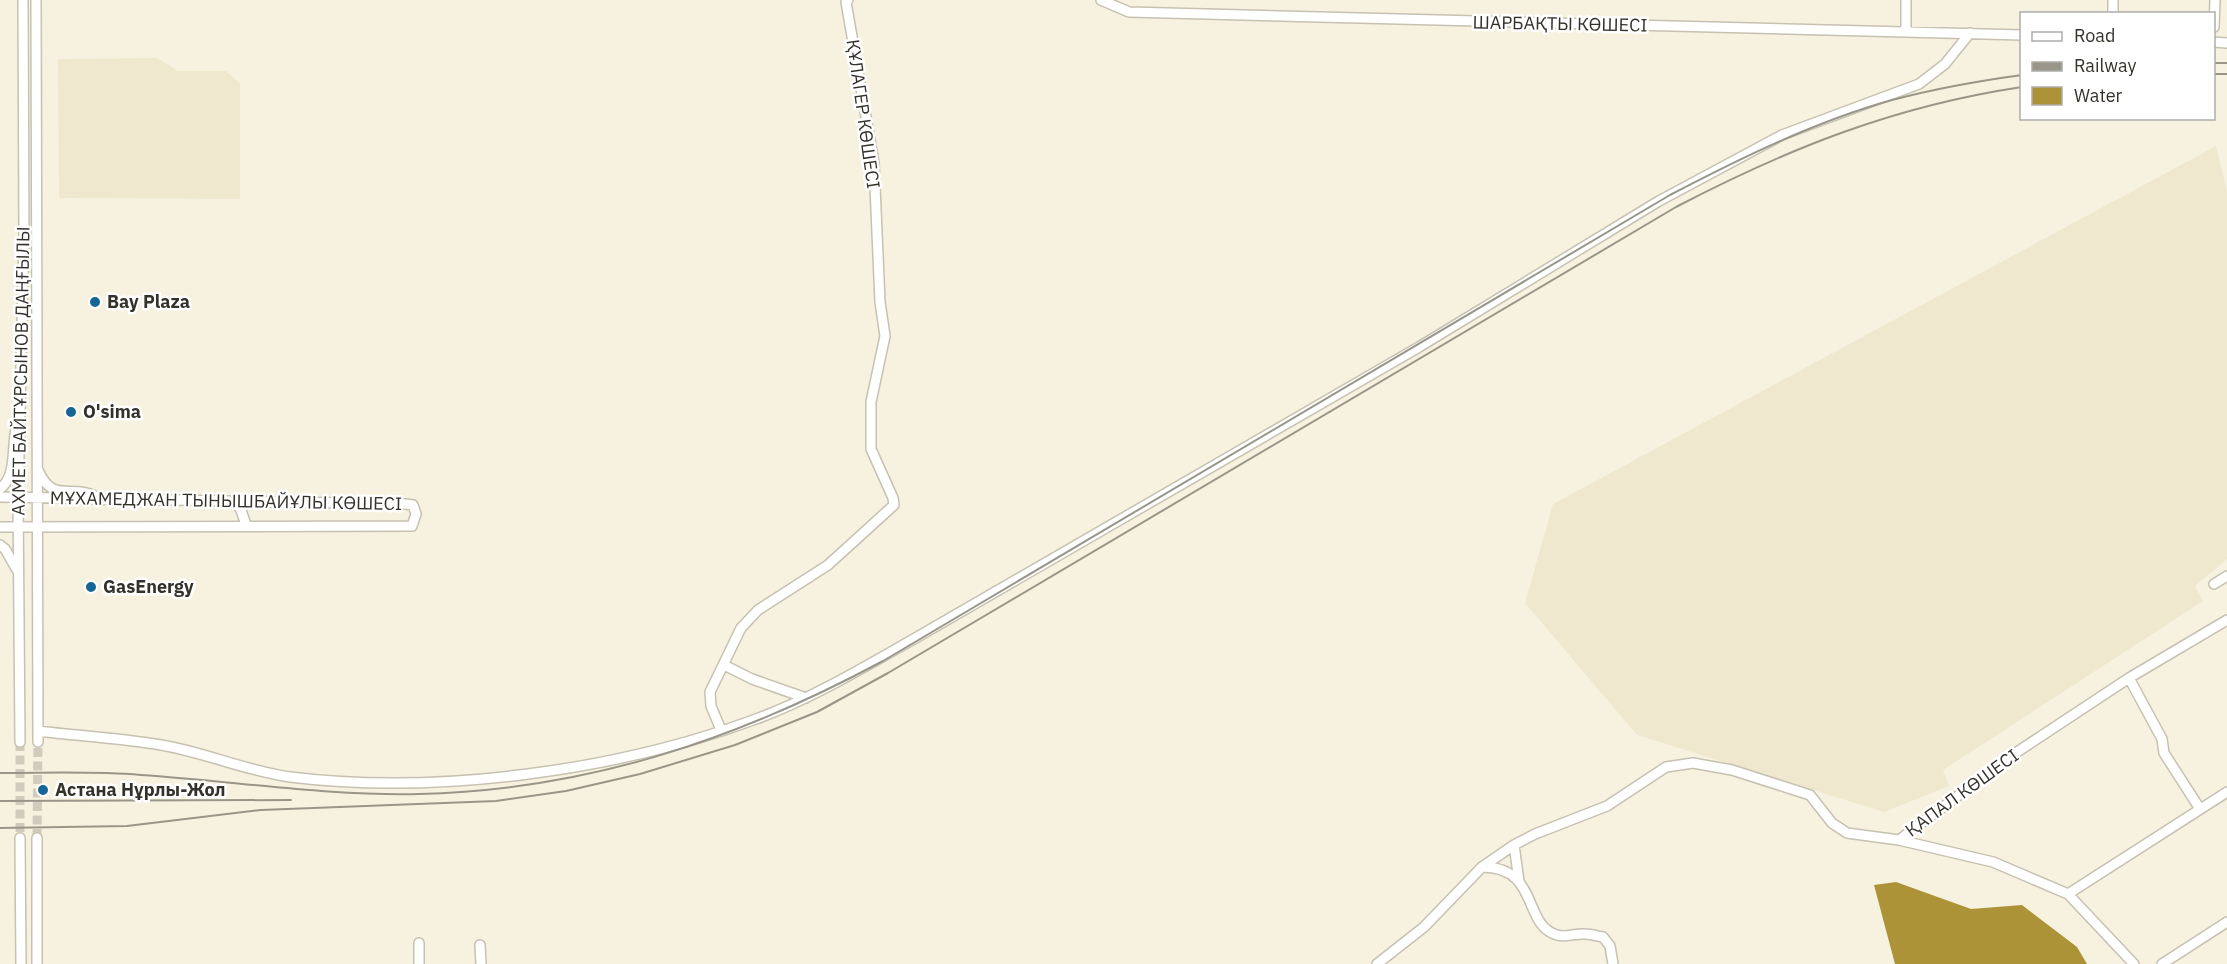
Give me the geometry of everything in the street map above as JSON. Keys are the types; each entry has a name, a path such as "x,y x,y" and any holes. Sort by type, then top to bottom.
{"street":[{"name":"АХМЕТ БАЙТҰРСЫНОВ ДАҢҒЫЛЫ","path":"20,742 18,498 24,212 23,0"},
{"name":"АХМЕТ БАЙТҰРСЫНОВ ДАҢҒЫЛЫ","path":"36,0 38,742"},
{"name":"ШАРБАҚТЫ КӨШЕСІ","path":"1101,0 1129,12 1716,28 1906,30 2020,35"},
{"path":"1906,0 1906,30"},
{"name":"ҚҰЛАГЕР КӨШЕСІ","path":"724,665 745,622 758,610 828,565 894,505 871,449 871,402 885,336 880,302 874,163 845,1"},
{"path":"38,731 162,745 288,776 389,782 527,774 669,746 755,720 806,698 899,647 1408,352 1659,201 1782,135 1919,84 1946,64 1970,33"},
{"path":"24,212 38,212"},
{"path":"0,489 11,474 13,433 21,413"},
{"path":"36,467 44,484 52,491 90,492 102,500"},
{"name":"МҰХАМЕДЖАН ТЫНЫШБАЙҰЛЫ КӨШЕСІ","path":"0,497 405,504 413,505 416,514 412,526 0,527"},
{"path":"235,502 242,510 246,525"},
{"path":"0,545 19,572"},
{"path":"2214,584 2227,576"},
{"name":"ҚАПАЛ КӨШЕСІ","path":"1899,840 2011,756 2129,678 2227,620"},
{"path":"721,730 711,706 711,692 724,665 752,679 806,698"},
{"path":"2129,678 2162,739 2164,753 2200,809"},
{"path":"1377,964 1424,927 1482,867 1514,845 1535,834 1607,806 1629,794 1645,779 1666,767 1693,763 1732,770 1810,795 1832,823 1847,833 1899,840"},
{"path":"2068,894 2227,792"},
{"path":"20,838 21,964"},
{"path":"37,964 38,838"},
{"name":"ҚАПАЛ КӨШЕСІ","path":"1899,840 1993,862 2068,894 2134,964"},
{"path":"1514,845 1520,881 1543,927 1557,936 1584,933 1603,937 1610,946 1613,964"},
{"path":"1482,867 1498,867 1520,881"},
{"path":"2162,964 2227,922"},
{"path":"419,943 419,964"},
{"path":"480,945 481,964"}],"shaded area":[{"path":"157,58 178,71 226,71 240,84 240,199 59,198 58,59"},
{"path":"2216,146 2227,190 2227,559 2195,586 2203,601 1943,770 1949,786 1884,812 1637,735 1525,603 1553,504"}],"water":[{"path":"1896,882 1971,909 2022,905 2077,947 2087,964 1895,964 1874,885"}],"tunnel":[{"path":"20,742 20,838"},
{"path":"37,838 38,742"}],"railway":[{"path":"2215,63 2227,63"},
{"path":"2215,74 2227,74"},
{"path":"0,773 123,774 349,793 419,794 542,783 659,756 716,737 772,715 883,661 1697,181 1778,142 1863,109 1940,89 2020,75"},
{"path":"0,828 127,826 261,810 496,801 566,791 640,774 735,745 817,712 888,673 1676,207 1760,166 1844,132 1930,105 2020,87"},
{"path":"0,801 291,800"}],"place":[{"name":"Bay Plaza","path":"95,302"},
{"name":"O'sima","path":"71,412"},
{"name":"GasEnergy","path":"91,587"},
{"name":"Астана Нұрлы-Жол","path":"43,790"}]}
